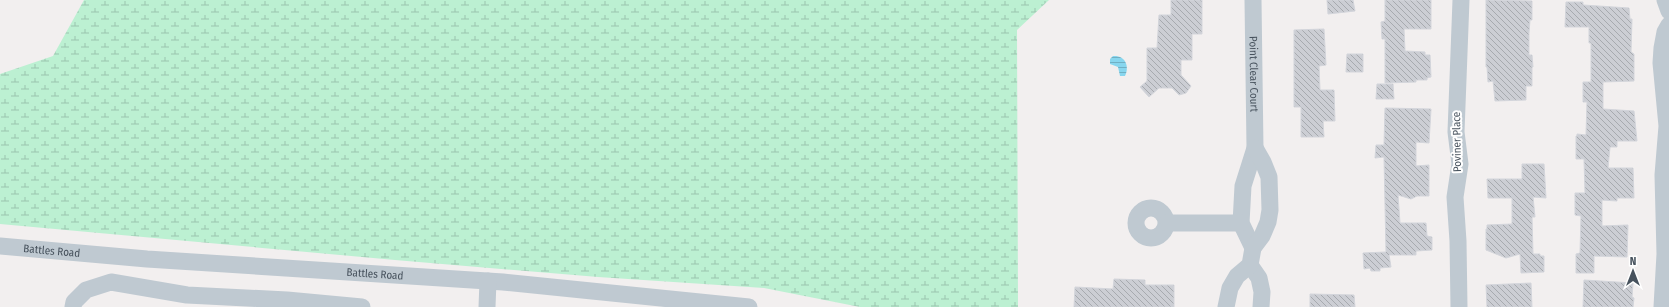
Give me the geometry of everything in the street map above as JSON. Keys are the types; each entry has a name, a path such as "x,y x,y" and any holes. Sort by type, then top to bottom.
{"street":[{"name":"Point Clear Court","path":"1253,0 1255,148 1243,186 1241,223 1253,248"},
{"name":"Poviner Place","path":"1459,307 1458,241 1455,197 1460,164 1456,132 1462,0"},
{"path":"1665,0 1669,11"},
{"path":"1662,307 1665,254 1663,175 1667,126 1661,63 1665,32 1669,25"},
{"name":"Point Clear Court","path":"1250,265 1253,248 1262,236 1268,222 1270,210 1269,177 1255,148"},
{"path":"1166,223 1241,223"},
{"name":"Battles Road","path":"0,246 147,259 488,281 749,307"},
{"path":"1226,307 1230,288 1237,276 1250,265 1260,278 1262,292 1261,307"},
{"path":"487,307 488,281"},
{"path":"73,307 74,302 86,290 111,282 187,295 287,300 362,307"}],"green space":[{"path":"84,0 1049,0 1017,30 1018,307 860,307 764,288 598,277 395,260 0,224 0,74 53,56"}],"water":[{"path":"1113,56 1121,57 1127,65 1125,76 1120,76 1118,67 1110,64 1110,59"}],"building":[{"path":"1171,0 1202,0 1202,34 1192,34 1192,60 1181,60 1181,75 1191,86 1186,93 1179,95 1172,88 1159,88 1149,97 1140,87 1147,81 1147,48 1157,48 1159,15 1171,15"},
{"path":"1327,0 1353,0 1355,11 1328,14"},
{"path":"1385,0 1431,0 1431,29 1404,29 1405,51 1425,52 1425,55 1430,55 1431,77 1427,78 1427,80 1416,80 1416,82 1385,83 1385,39 1382,39 1381,22 1385,21"},
{"path":"1486,0 1532,1 1532,20 1530,20 1529,33 1529,55 1532,55 1532,86 1526,86 1526,100 1495,101 1493,81 1488,82 1486,67"},
{"path":"1566,2 1583,2 1583,5 1629,8 1630,19 1632,19 1631,52 1634,54 1634,81 1603,82 1603,109 1634,111 1637,141 1617,141 1617,147 1610,147 1608,168 1633,168 1634,198 1617,198 1617,201 1602,200 1602,226 1628,225 1627,257 1594,256 1594,273 1576,273 1576,254 1580,253 1581,216 1575,215 1575,193 1585,193 1584,159 1576,159 1576,136 1577,134 1586,135 1587,102 1583,102 1583,82 1591,82 1591,43 1589,43 1589,27 1565,27"},
{"path":"1324,29 1326,65 1319,66 1320,90 1334,90 1335,121 1323,121 1324,137 1301,137 1301,107 1294,107 1294,30"},
{"path":"1347,54 1363,54 1363,72 1346,72"},
{"path":"1377,84 1393,84 1394,99 1376,99"},
{"path":"1385,108 1431,109 1429,143 1416,142 1416,166 1429,165 1429,196 1417,196 1411,199 1398,195 1400,223 1426,223 1427,236 1432,237 1432,250 1416,251 1416,255 1389,255 1391,267 1380,268 1380,271 1371,271 1370,268 1364,269 1363,253 1386,252 1384,157 1375,158 1376,145 1384,145"},
{"path":"1522,164 1544,164 1546,198 1533,197 1535,217 1532,217 1533,254 1540,254 1540,256 1544,256 1544,272 1521,273 1520,254 1506,258 1486,250 1487,225 1512,224 1512,198 1488,198 1487,179 1522,179"},
{"path":"1114,279 1145,280 1145,285 1174,285 1174,307 1074,307 1075,287 1113,289"},
{"path":"1584,280 1633,283 1633,307 1583,307"},
{"path":"1531,283 1532,307 1487,307 1486,285"},
{"path":"1310,294 1354,295 1355,307 1310,307"}]}
